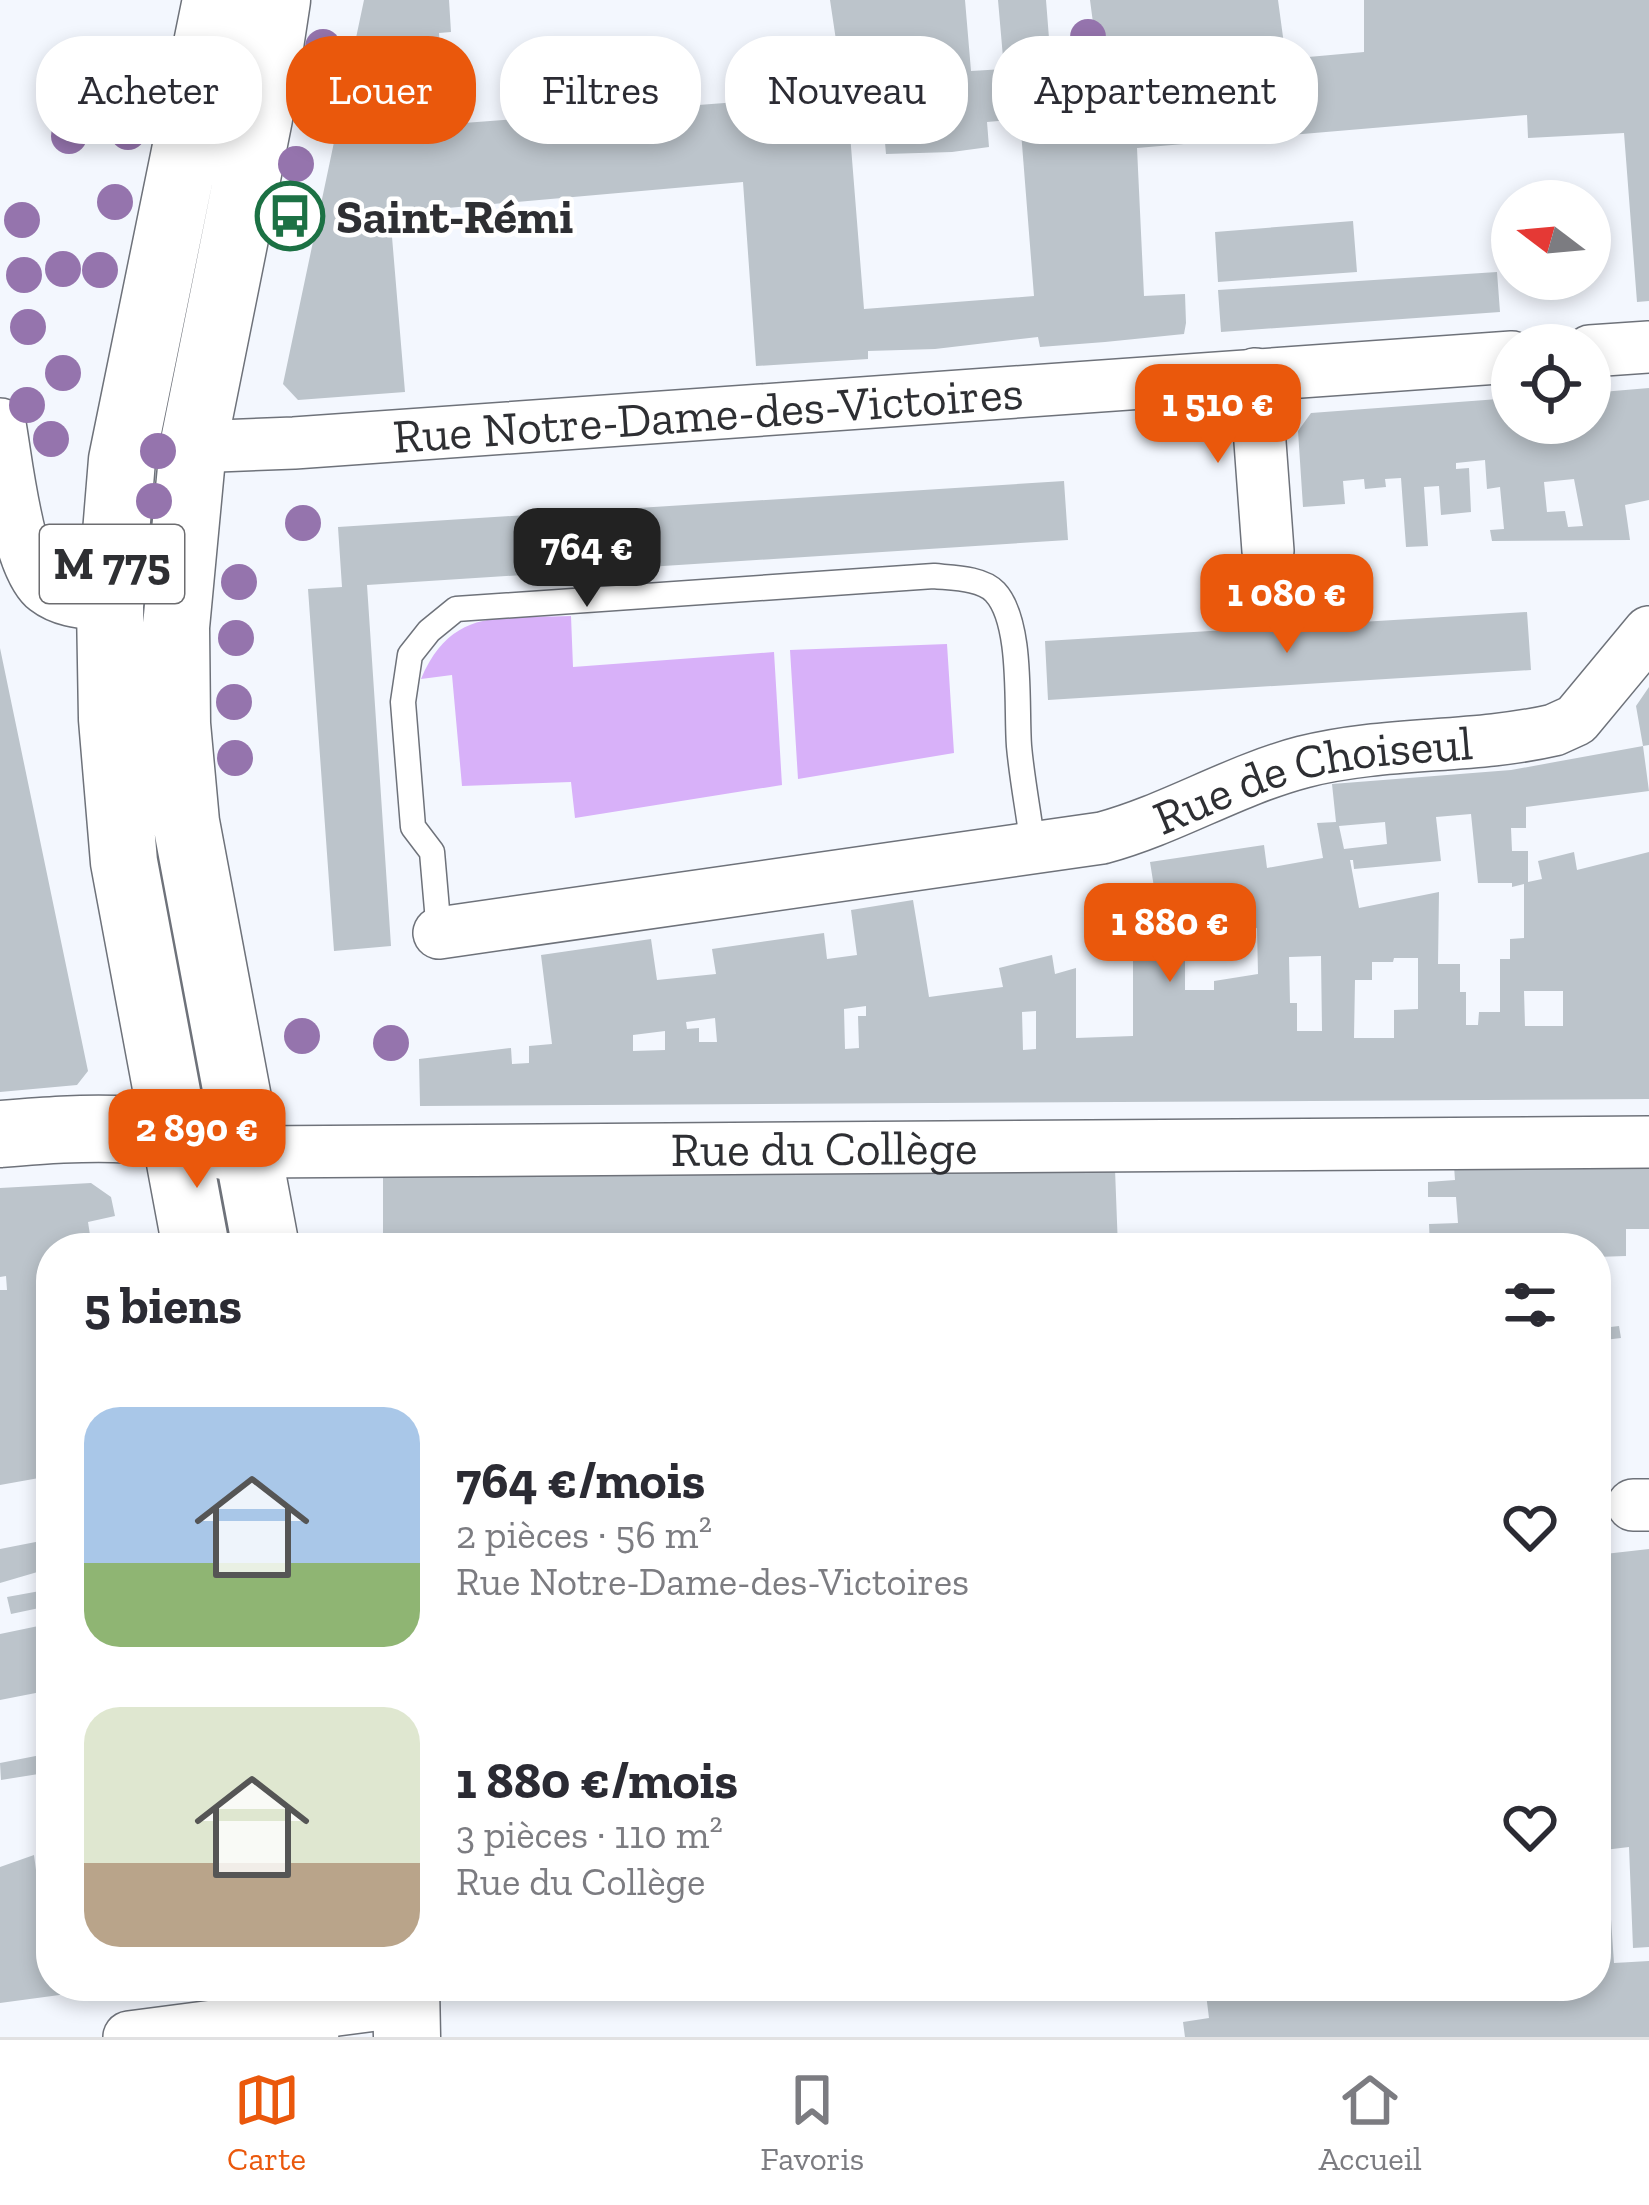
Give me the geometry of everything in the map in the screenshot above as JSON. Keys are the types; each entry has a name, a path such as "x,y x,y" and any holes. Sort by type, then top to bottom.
{"main road":[{"name":"M 775","path":"193,1233 124,862 112,718 110,606 122,460 216,0"},
{"name":"M 775","path":"263,1233 179,768 176,627 193,447 252,152 287,15"},
{"name":"Rue du Collège","path":"0,1134 114,1126 174,1132 248,1152"}],"street":[{"path":"1611,350 1649,347"},
{"name":"Rue Notre-Dame-des-Victoires","path":"193,447 318,442 1491,357"},
{"path":"1255,374 1268,551"},
{"path":"0,424 36,580 64,599 110,606"},
{"name":"Rue de Choiseul","path":"439,932 1034,848 1138,828 1305,761 1554,730 1576,720 1649,632"},
{"name":"Rue du Collège","path":"248,1152 1649,1142"},
{"path":"128,2037 307,2012 406,2008"}],"lane":[{"path":"439,932 432,852 413,827 404,702 410,655 456,609 934,576 969,580 993,589 1007,610 1012,634 1019,750 1034,848"}],"shaded area":[{"path":"571,616 573,667 774,652 782,785 575,818 571,782 462,786 452,675 421,679 434,655 448,639 482,621"},
{"path":"947,644 954,753 798,779 790,650"}],"building":[{"path":"364,0 449,0 451,32 356,36"},
{"path":"830,0 965,0 971,71 992,70 989,147 886,154 885,144 968,144 968,36 835,36"},
{"path":"998,0 1046,0 1049,36 1001,36"},
{"path":"1090,0 1278,0 1283,36 1095,36"},
{"path":"1364,0 1649,0 1649,301 1637,302 1624,133 1528,138 1527,115 1318,133 1318,56 1364,52"},
{"path":"725,103 725,144 851,144 864,309 1034,296 1022,144 1184,144 1137,148 1144,296 1185,294 1184,334 1040,347 1038,337 868,351 868,359 756,366 743,182 390,213 405,392 298,400 283,384 334,144 476,144 476,122 500,120 500,144 701,144 701,105"},
{"path":"1353,221 1357,272 1218,282 1215,232"},
{"path":"1491,272 1491,300 1499,300 1500,312 1221,332 1218,290"},
{"path":"1649,388 1649,500 1625,505 1630,540 1492,541 1490,530 1504,529 1500,487 1487,489 1485,460 1456,463 1456,469 1469,468 1471,512 1441,515 1439,486 1424,487 1428,546 1406,547 1401,478 1385,479 1386,487 1365,489 1364,479 1343,481 1345,504 1303,507 1298,431 1311,413 1491,400 1491,444 1611,444 1611,391","holes":["1574,479 1583,526 1568,527 1565,511 1547,512 1544,482"]},
{"path":"1064,481 1068,540 367,585 391,946 334,951 308,589 342,587 338,527"},
{"path":"1527,612 1531,670 1048,700 1045,641"},
{"path":"0,648 88,1071 77,1085 0,1092"},
{"path":"1649,687 1649,745 1643,746 1636,706"},
{"path":"1643,746 1649,791 1526,807 1526,828 1511,828 1512,851 1528,851 1528,882 1542,879 1538,861 1574,852 1577,870 1649,852 1649,1099 420,1106 419,1059 511,1048 512,1064 529,1063 529,1046 552,1044 541,955 651,939 657,980 716,974 712,949 824,933 827,959 857,955 851,910 913,900 929,997 1003,987 999,968 1052,955 1055,974 1076,968 1076,1038 1133,1036 1133,954 1141,952 1138,930 1147,929 1141,924 1138,902 1156,900 1150,862 1264,845 1267,868 1323,858 1317,823 1336,822 1332,784 1511,770","holes":["1471,814 1478,883 1524,884 1524,938 1510,939 1510,959 1500,959 1500,1012 1479,1012 1478,1025 1466,1025 1460,964 1438,964 1439,892 1359,908 1350,860 1354,869 1441,861 1436,817","1385,822 1387,844 1344,849 1339,826","1216,916 1219,936 1257,928 1258,974 1214,981 1214,990 1185,990 1185,943 1176,945 1173,923","1321,956 1322,1031 1297,1031 1297,1003 1290,1003 1289,957","1418,958 1418,1009 1394,1010 1394,1038 1354,1038 1355,980 1372,980 1372,962","1524,991 1563,991 1563,1026 1525,1026","866,1006 866,1016 858,1016 859,1048 845,1049 844,1009","1036,1011 1036,1049 1023,1050 1022,1012","715,1018 717,1042 699,1042 699,1028 687,1029 686,1022","665,1031 665,1050 633,1051 633,1035"]},
{"path":"1649,1164 1649,1229 1626,1229 1626,1256 1611,1256 1611,1233 1429,1233 1429,1224 1458,1223 1456,1197 1428,1197 1428,1182 1455,1180 1454,1166"},
{"path":"1115,1169 1117,1233 383,1233 383,1175"},
{"path":"91,1183 111,1197 115,1216 88,1222 90,1233 36,1233 36,1479 0,1485 0,1290 7,1290 6,1276 0,1277 0,1188"},
{"path":"1619,1326 1621,1338 1611,1339 1611,1327"},
{"path":"36,1542 36,1572 0,1583 0,1549"},
{"path":"1649,1549 1649,1947 1633,1948 1629,1847 1611,1849 1611,1553"},
{"path":"36,1592 36,1609 11,1614 7,1597"},
{"path":"36,1626 36,1693 0,1700 0,1634"},
{"path":"36,1756 36,1774 1,1780 0,1763"},
{"path":"34,1855 36,1998 0,2003 0,1867"},
{"path":"1611,1919 1614,1963 1649,1961 1649,2037 1185,2037 1183,2022 1209,2018 1207,2001 1611,2001"}],"place":[{"name":"Saint-Rémi","path":"290,216"}]}
